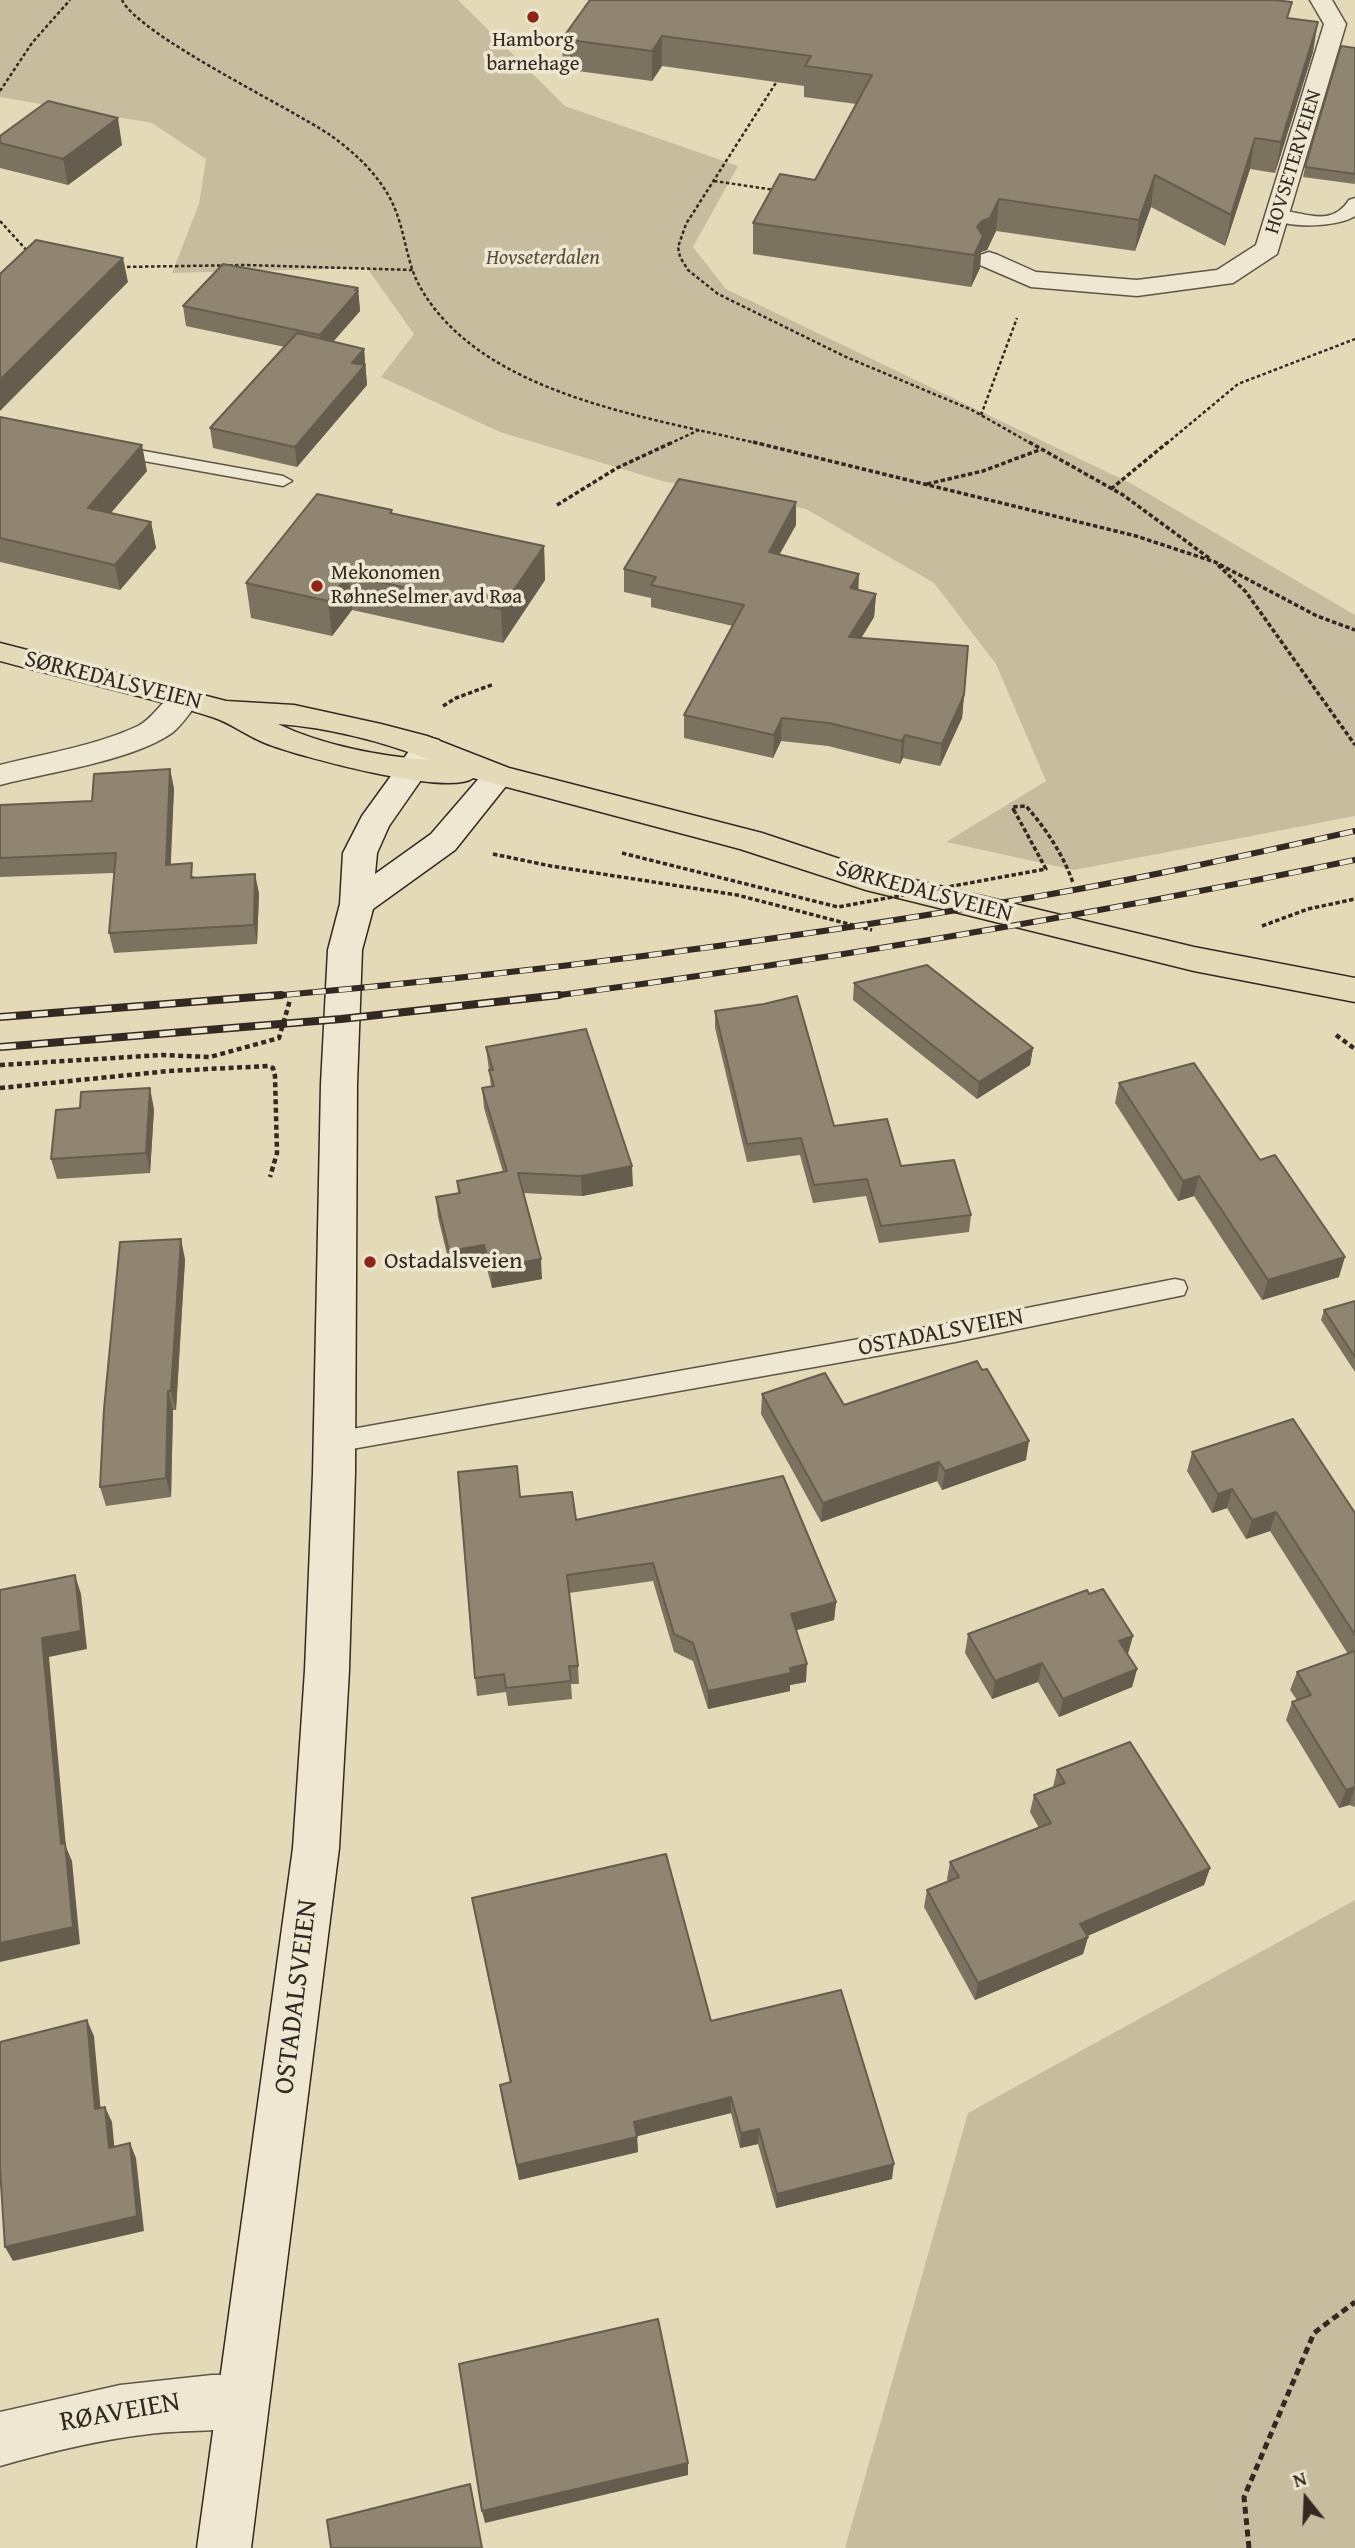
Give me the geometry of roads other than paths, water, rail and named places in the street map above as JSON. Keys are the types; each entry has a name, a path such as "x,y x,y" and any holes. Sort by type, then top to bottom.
{"main road":[{"name":"SØRKEDALSVEIEN","path":"0,652 226,711 277,736 396,768 421,758 750,841 866,879 1024,920 1194,959 1355,990"}],"street":[{"name":"HOVSETERVEIEN","path":"989,260 1031,279 1137,288 1224,277 1268,249 1335,24 1321,0"},
{"path":"0,775 109,746 149,732 162,725 184,699"},
{"name":"OSTADALSVEIEN","path":"225,2548 316,1848 327,1670 335,1442 345,950 357,904 360,853 374,824 421,758"},
{"path":"357,904 443,842 498,776"},
{"name":"RØAVEIEN","path":"0,2439 57,2423 126,2411 193,2401 243,2401"}],"lane":[{"path":"1278,216 1322,221 1338,219 1348,215 1355,203"},
{"path":"99,447 283,481"},
{"name":"OSTADALSVEIEN","path":"335,1442 955,1332 1175,1288"}],"railway":[{"path":"261,997 545,968 829,930 1102,885 1355,831"},
{"path":"545,997 748,969 951,936 1355,860"},
{"path":"0,1017 281,995"},
{"path":"0,1047 341,1019 559,995"}],"place":[{"name":"Hamborg barnehage","path":"533,17"},
{"name":"Mekonomen RøhneSelmer avd Røa","path":"317,586"},
{"name":"Ostadalsveien","path":"370,1262"}],"park label":[{"name":"Hovseterdalen","path":"543,259"}]}
